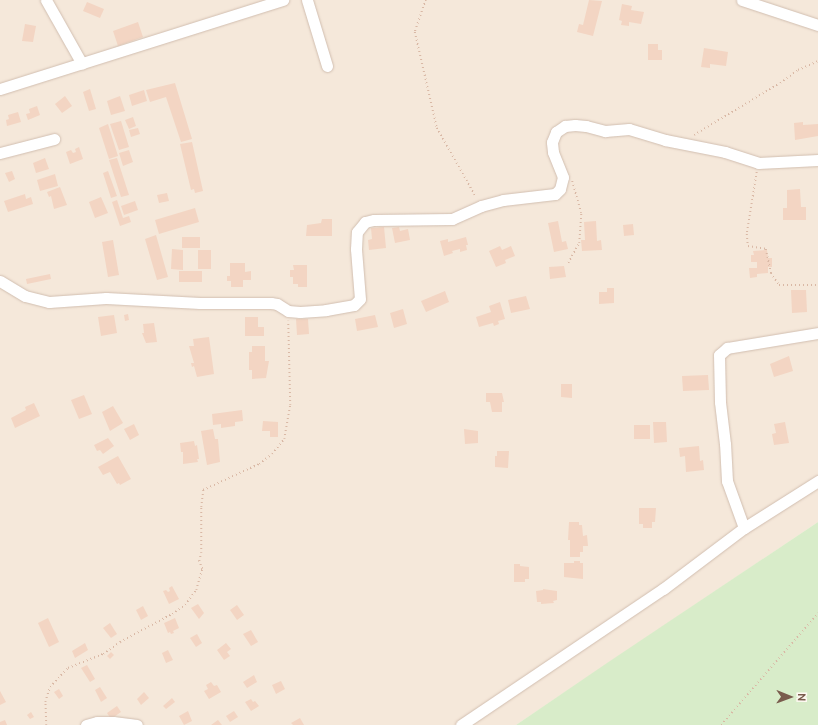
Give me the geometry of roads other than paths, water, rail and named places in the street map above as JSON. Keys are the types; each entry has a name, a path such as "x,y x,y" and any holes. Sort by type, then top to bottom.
{"street":[{"path":"46,0 82,64"},
{"path":"0,89 82,64 263,3 283,0"},
{"path":"307,0 327,66"},
{"path":"742,0 818,25"},
{"path":"0,281 25,296 49,302 106,298 200,303 271,303 277,304 288,311 305,312 326,310 357,303 360,295 356,249 357,232 365,222 374,220 452,219 481,206 503,200 555,194 560,189 563,177 552,142 556,132 566,126 586,126 605,131 629,129 665,140 725,152 758,163 818,160"},
{"path":"0,153 54,139"},
{"path":"744,528 727,482 725,444 720,402 719,355 727,348 818,333"},
{"path":"461,725 663,590 744,528 818,481"},
{"path":"86,725 96,722 113,722 137,725"}]}
